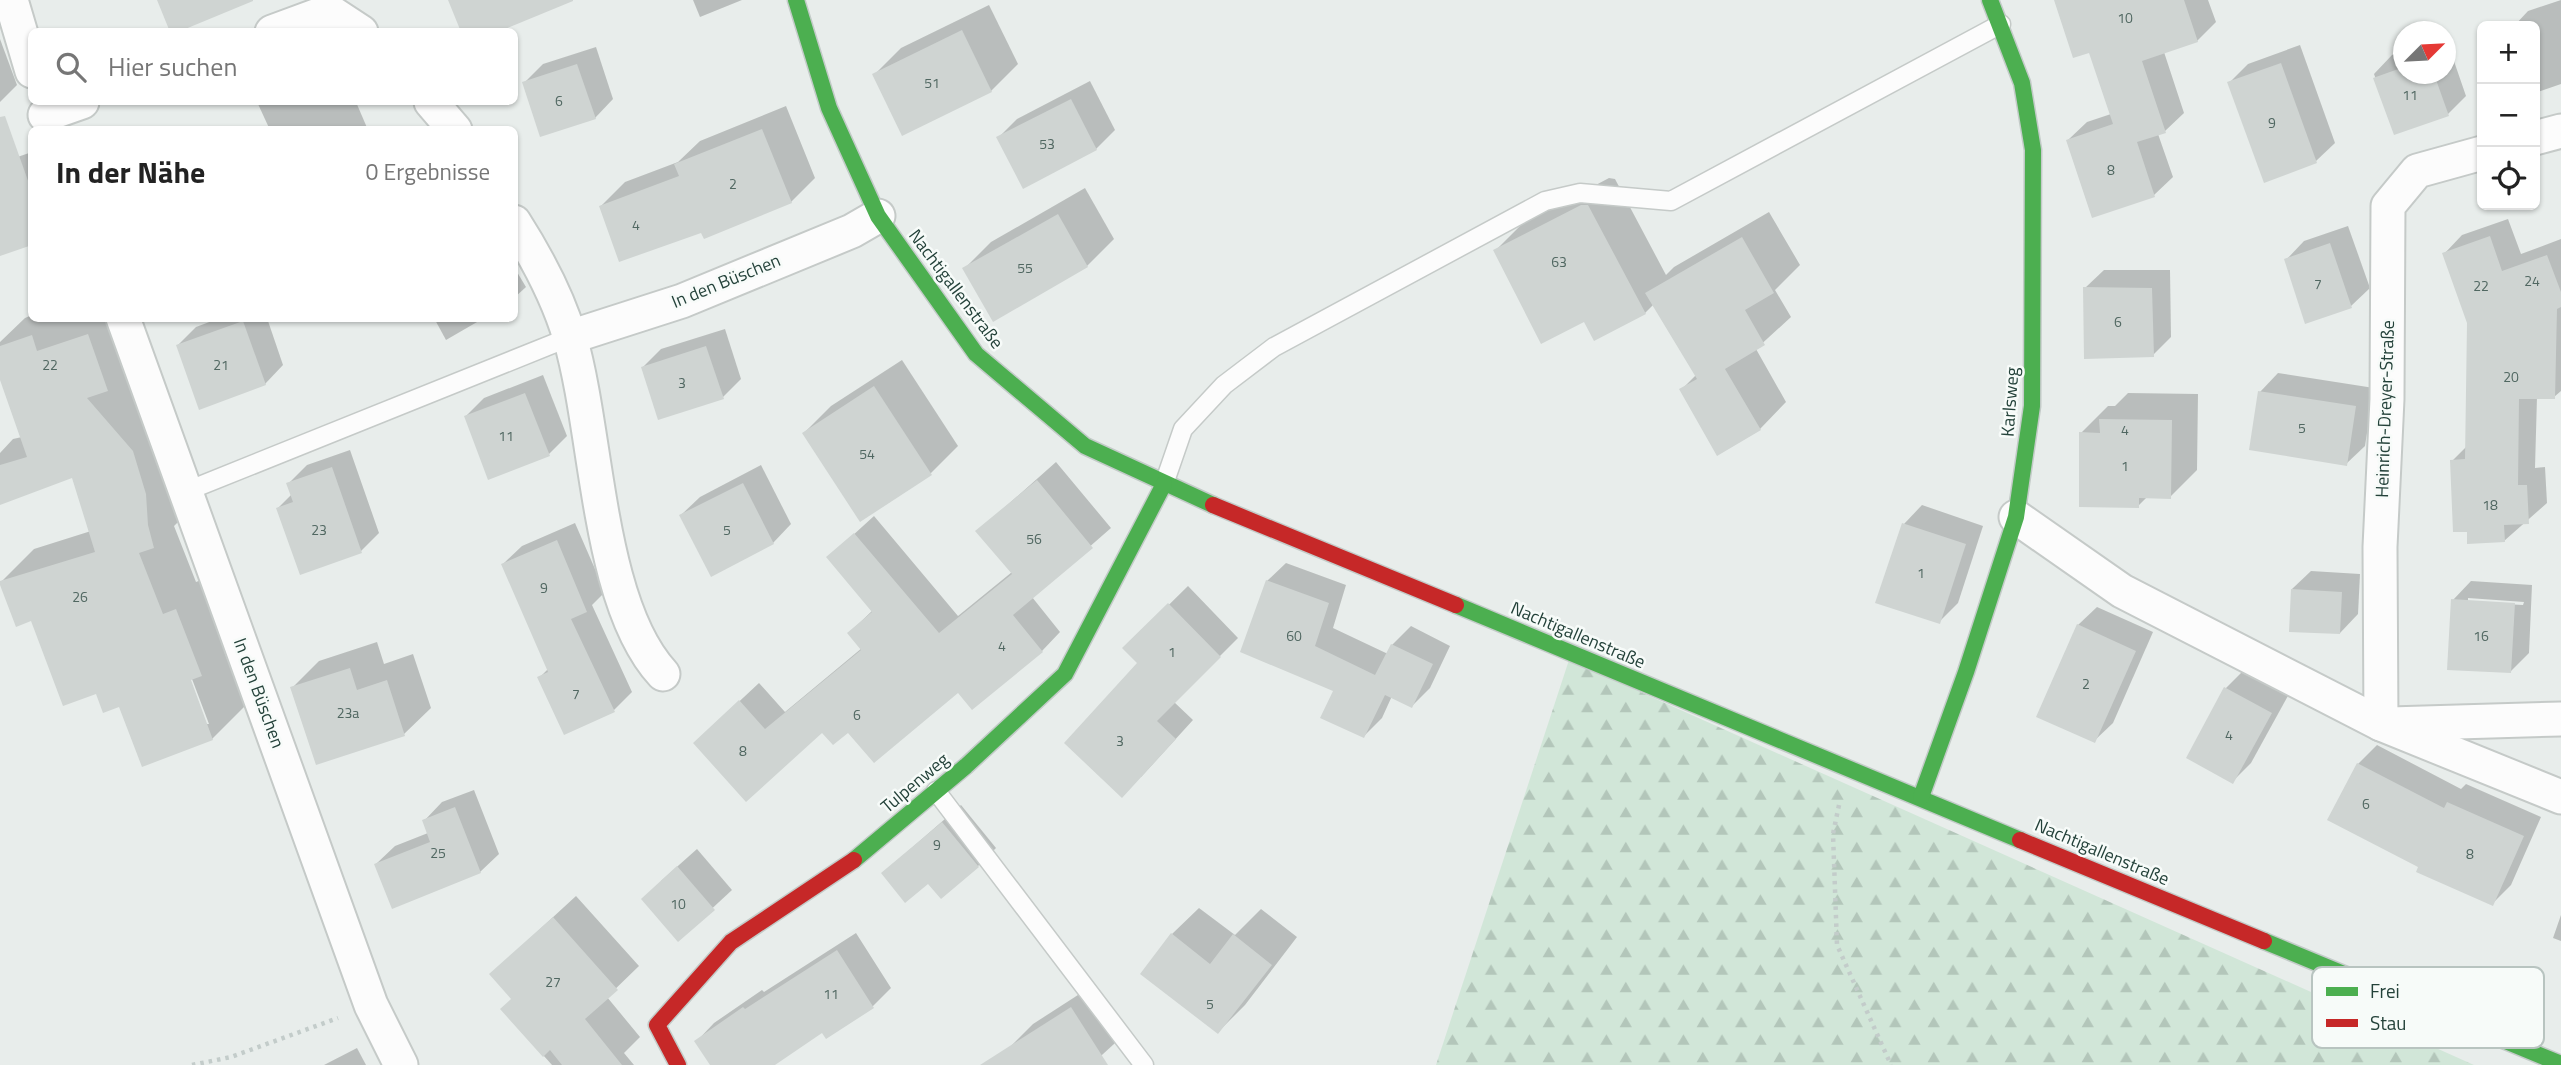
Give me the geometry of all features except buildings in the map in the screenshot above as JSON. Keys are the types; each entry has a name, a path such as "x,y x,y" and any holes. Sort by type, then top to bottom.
{"street":[{"path":"11,0 28,57"},
{"name":"Nachtigallenstraße","path":"796,0 829,108 850,160 878,216 976,354 1085,446 1164,484 2328,967"},
{"name":"Karlsweg","path":"1921,797 1966,672 2016,517 2032,406 2033,149 2022,83 1990,0"},
{"path":"282,28 340,5 358,28"},
{"path":"45,115 73,105"},
{"path":"434,105 452,126"},
{"path":"2540,137 2561,131"},
{"name":"Heinrich-Dreyer-Straße","path":"2381,724 2379,547 2387,399 2388,206 2417,172 2477,154"},
{"name":"In den Büschen","path":"570,337 682,301 852,231 878,216"},
{"path":"518,228 539,262 570,337 590,431 614,575 645,655 663,674"},
{"name":"In den Büschen","path":"124,322 371,1005 401,1065"},
{"name":"Tulpenweg","path":"678,1065 657,1025 731,942 853,860 936,791 1065,674 1164,484"},
{"path":"2016,517 2122,591 2381,724 2561,797"},
{"path":"2381,724 2561,719"},
{"name":"Nachtigallenstraße","path":"2523,1048 2561,1064"}],"lane":[{"path":"1164,484 1183,429 1224,385 1286,341 1545,201 1580,193 1671,201 2001,24"},
{"path":"187,491 570,337"},
{"path":"936,791 1144,1065"}],"path":[{"path":"1849,768 1833,834 1838,945 1891,1065"},
{"path":"192,1065 231,1057 371,1005"}],"green space":[{"path":"1569,660 2312,993 2312,1048 2436,1048 2474,1065 1436,1065"}],"traffic: fast":[{"path":"796,0 829,108 878,216 976,354 1085,446 1213,505"},
{"path":"1921,797 1966,672 2016,517 2032,406 2033,150 2022,83 1990,0"},
{"path":"854,860 966,766 1065,674 1164,484"},
{"path":"1456,605 2020,840"},
{"path":"2264,941 2327,967"},
{"path":"2522,1048 2561,1064"}],"traffic: jam":[{"path":"1213,505 1456,605"},
{"path":"2020,840 2264,941"},
{"path":"678,1065 657,1025 731,942 854,860"}]}
